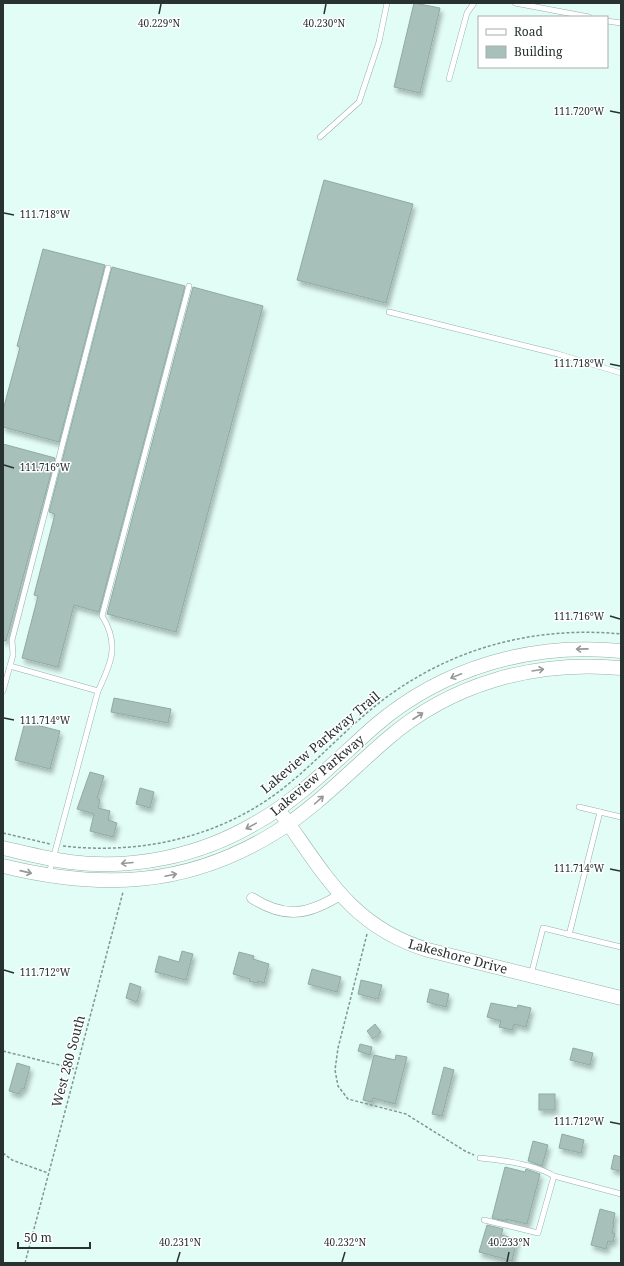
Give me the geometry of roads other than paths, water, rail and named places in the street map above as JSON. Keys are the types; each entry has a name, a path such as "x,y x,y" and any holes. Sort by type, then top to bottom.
{"main road":[{"name":"Lakeview Parkway","path":"3,848 53,860 106,864 141,862 174,856 224,840 278,810 298,795 390,714 418,695 449,678 482,665 533,652 586,648 621,650"},
{"name":"Lakeview Parkway","path":"3,866 49,876 90,881 125,881 178,873 211,863 243,850 288,824 309,808 401,728 429,709 460,693 498,679 542,669 581,666 621,668"},
{"name":"Lakeshore Drive","path":"278,810 340,895 370,922 395,938 416,946 621,998"}],"street":[{"path":"252,898 274,909 301,913 311,910 340,895"}],"lane":[{"path":"320,137 359,102 379,42 387,3"},
{"path":"449,79 467,13 474,3"},
{"path":"515,3 584,16"},
{"path":"608,20 621,23"},
{"path":"3,691 13,655 12,640 108,268"},
{"path":"49,876 98,692 107,671 113,645 110,628 102,616 189,286"},
{"path":"389,312 558,354 621,373"},
{"path":"10,666 98,692"},
{"path":"579,807 621,817"},
{"path":"568,935 600,812"},
{"path":"531,975 543,928 621,947"},
{"path":"480,1158 502,1160 621,1194"},
{"path":"484,1220 538,1233 554,1176"}]}
